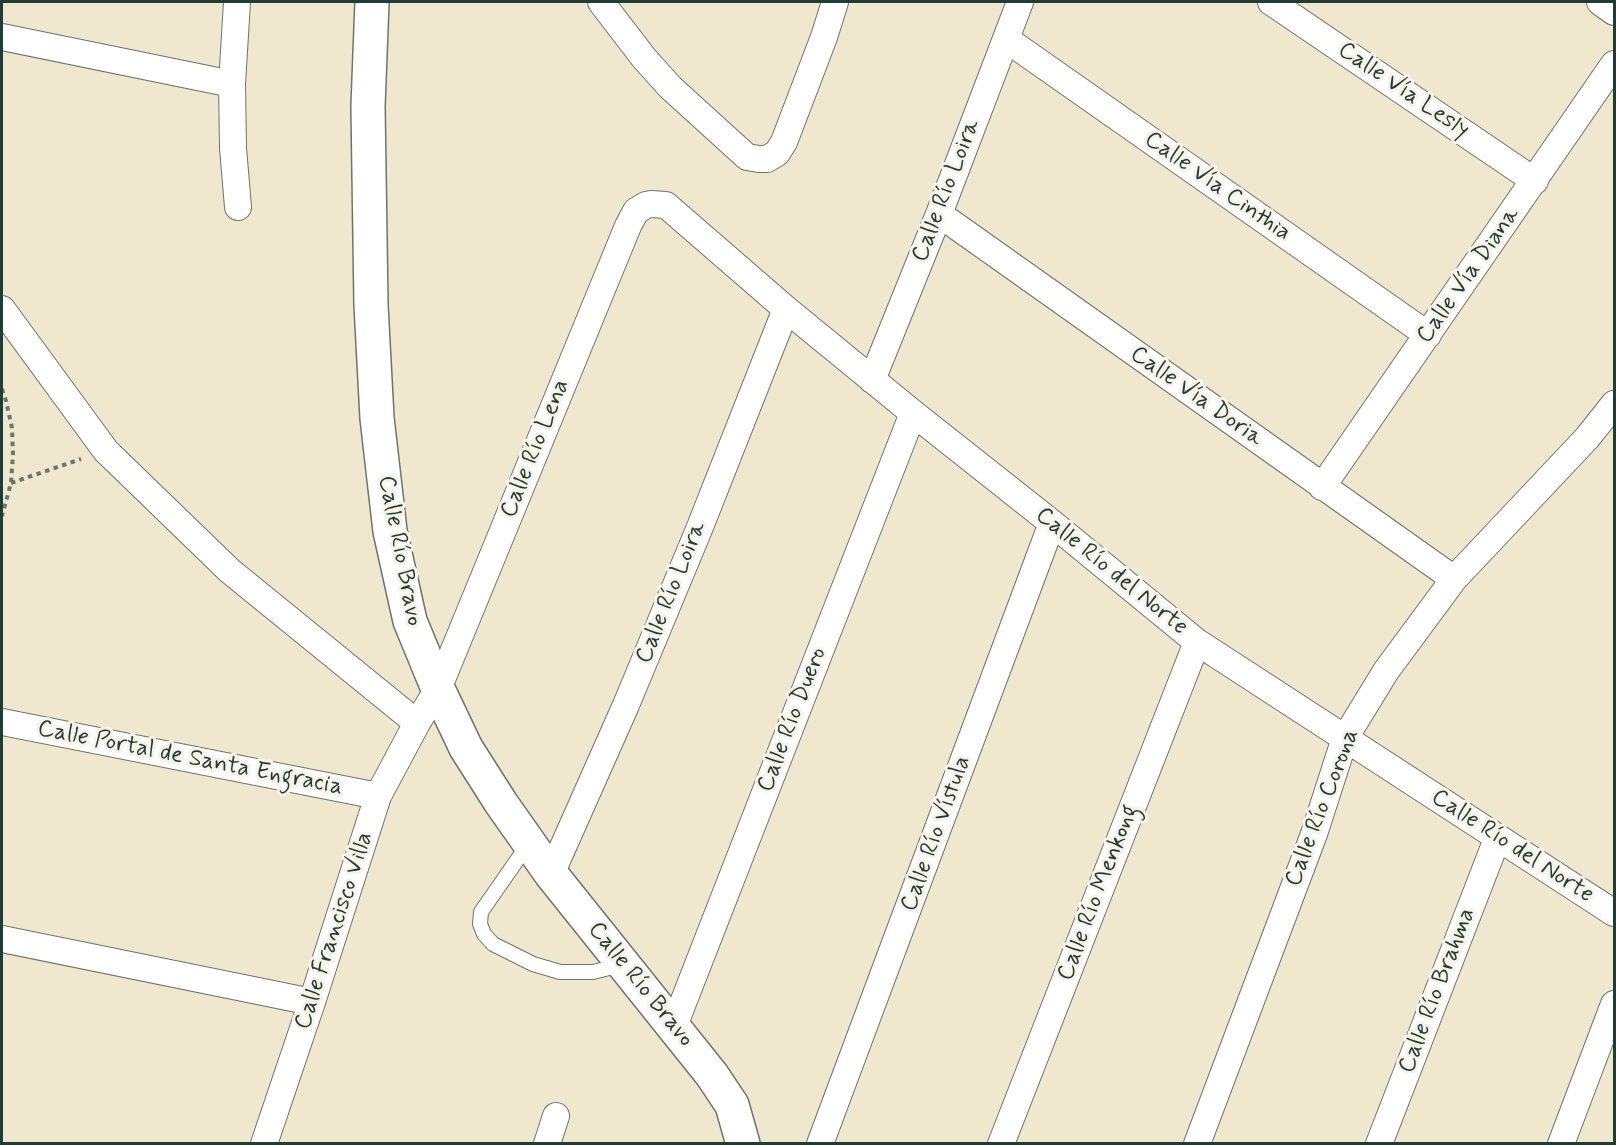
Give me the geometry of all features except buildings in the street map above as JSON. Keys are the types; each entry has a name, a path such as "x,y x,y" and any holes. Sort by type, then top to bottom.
{"street":[{"path":"237,2 232,84 233,148 238,207"},
{"name":"Calle Río Bravo","path":"372,2 368,106 371,305 377,418 390,531 410,621 438,689 466,748 501,803 551,874 712,1075 732,1104 743,1143"},
{"path":"601,2 644,58 670,87 747,157 767,159 777,153 784,142 836,2"},
{"name":"Calle Río Loira","path":"872,380 939,214 1020,2"},
{"name":"Calle Vía Lesly","path":"1270,2 1535,181"},
{"path":"1600,2 1614,12"},
{"path":"2,37 232,84"},
{"name":"Calle Vía Cinthia","path":"1006,39 1428,335"},
{"name":"Calle Vía Diana","path":"1323,487 1614,64"},
{"name":"Calle Río del Norte","path":"636,211 651,204 670,208 872,380 1197,642 1614,913"},
{"name":"Calle Río Lena","path":"417,723 438,689 623,237 636,211"},
{"name":"Calle Vía Doria","path":"939,214 1454,579"},
{"path":"2,309 106,451 230,571 417,723"},
{"name":"Calle Río Loira","path":"551,874 627,705 786,309"},
{"name":"Calle Río Corona","path":"1197,1143 1314,834 1345,738 1386,671 1454,579 1587,438 1614,404"},
{"name":"Calle Río Duero","path":"674,1026 913,413"},
{"name":"Calle Río Vístula","path":"820,1143 1052,523"},
{"name":"Calle Río Menkong","path":"1001,1143 1197,642"},
{"name":"Calle Portal de Santa Engracia","path":"2,722 378,796"},
{"name":"Calle Francisco Villa","path":"264,1143 378,796 417,723"},
{"name":"Calle Río Brahma","path":"1379,1143 1497,838"},
{"path":"2,939 312,1002"},
{"path":"1561,1143 1614,1004"},
{"path":"547,1143 556,1116"}],"lane":[{"path":"529,843 481,912 480,924 484,934 493,944 533,964 560,972 593,972 624,964"}],"path":[{"path":"2,389 12,428 13,455 11,483 2,516"},
{"path":"11,483 106,451"}]}
